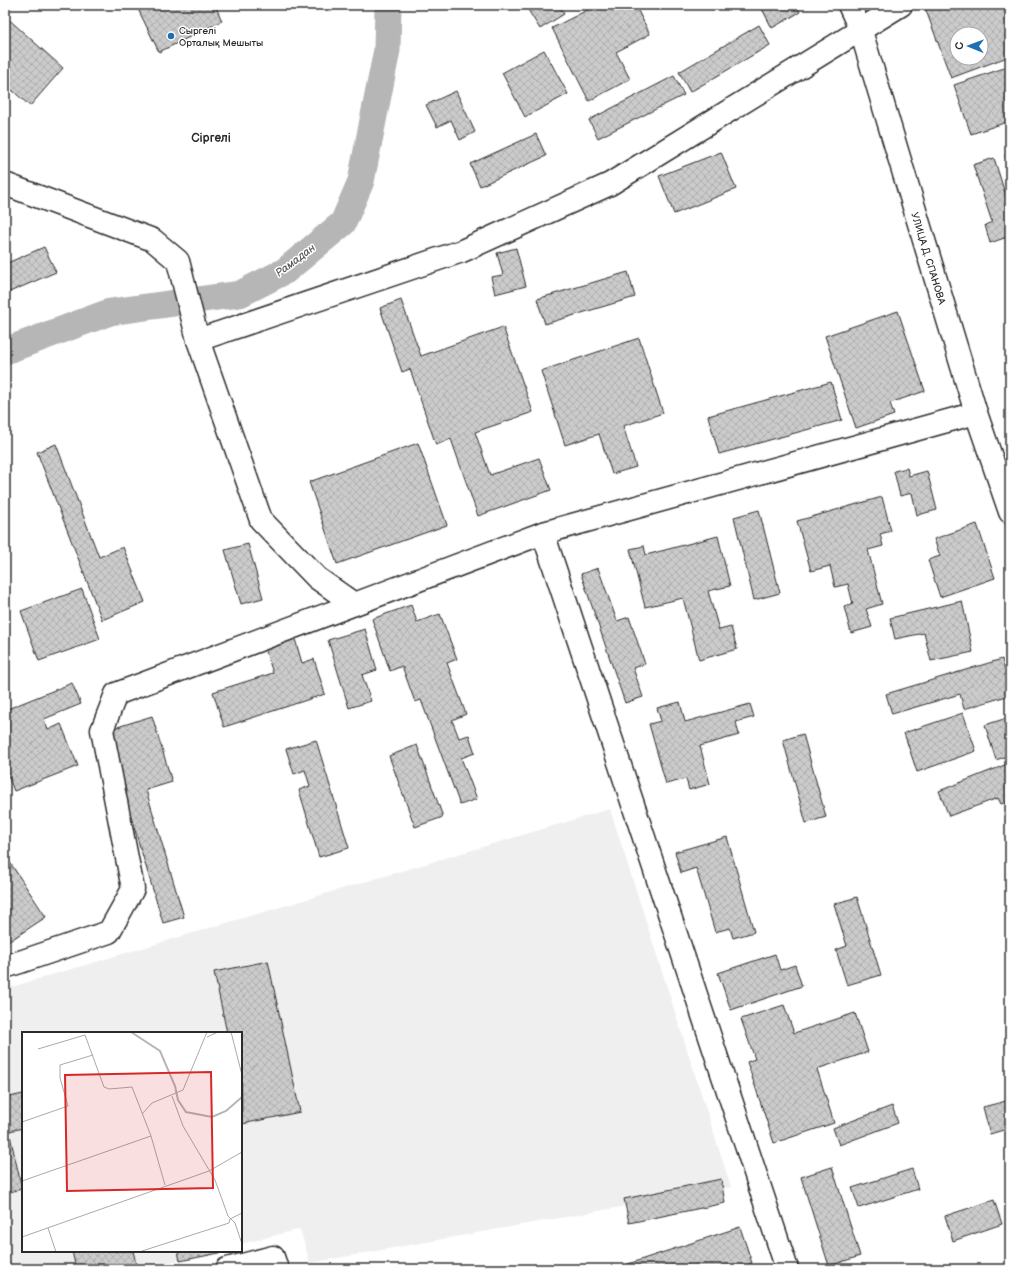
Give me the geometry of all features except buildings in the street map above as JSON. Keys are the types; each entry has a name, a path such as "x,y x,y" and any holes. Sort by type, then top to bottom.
{"street":[{"name":"УЛИЦА Д. СПАНОВА","path":"849,5 861,31 976,413 1010,512"},
{"path":"198,340 462,251 610,184 861,31 900,5"},
{"path":"5,184 153,240 178,261 198,340 261,520 317,578 354,604"},
{"path":"5,967 109,932 133,889 102,730 116,694 543,533 976,413"},
{"path":"543,533 787,1269"},
{"path":"226,1269 273,1257 277,1269"}],"shaded area":[{"path":"610,809 731,1187 310,1263 300,1229 242,1244 242,1032 22,1032 22,1252 210,1252 143,1269 5,1269 5,989"}],"waterway":[{"name":"Рамадан","path":"5,351 110,312 240,294 285,271 343,223 361,181 387,50 388,5"}],"place":[{"name":"Сыргелі Орталық Мешыты","path":"171,36"}],"district":[{"name":"Сіргелі","path":"211,138"}]}
